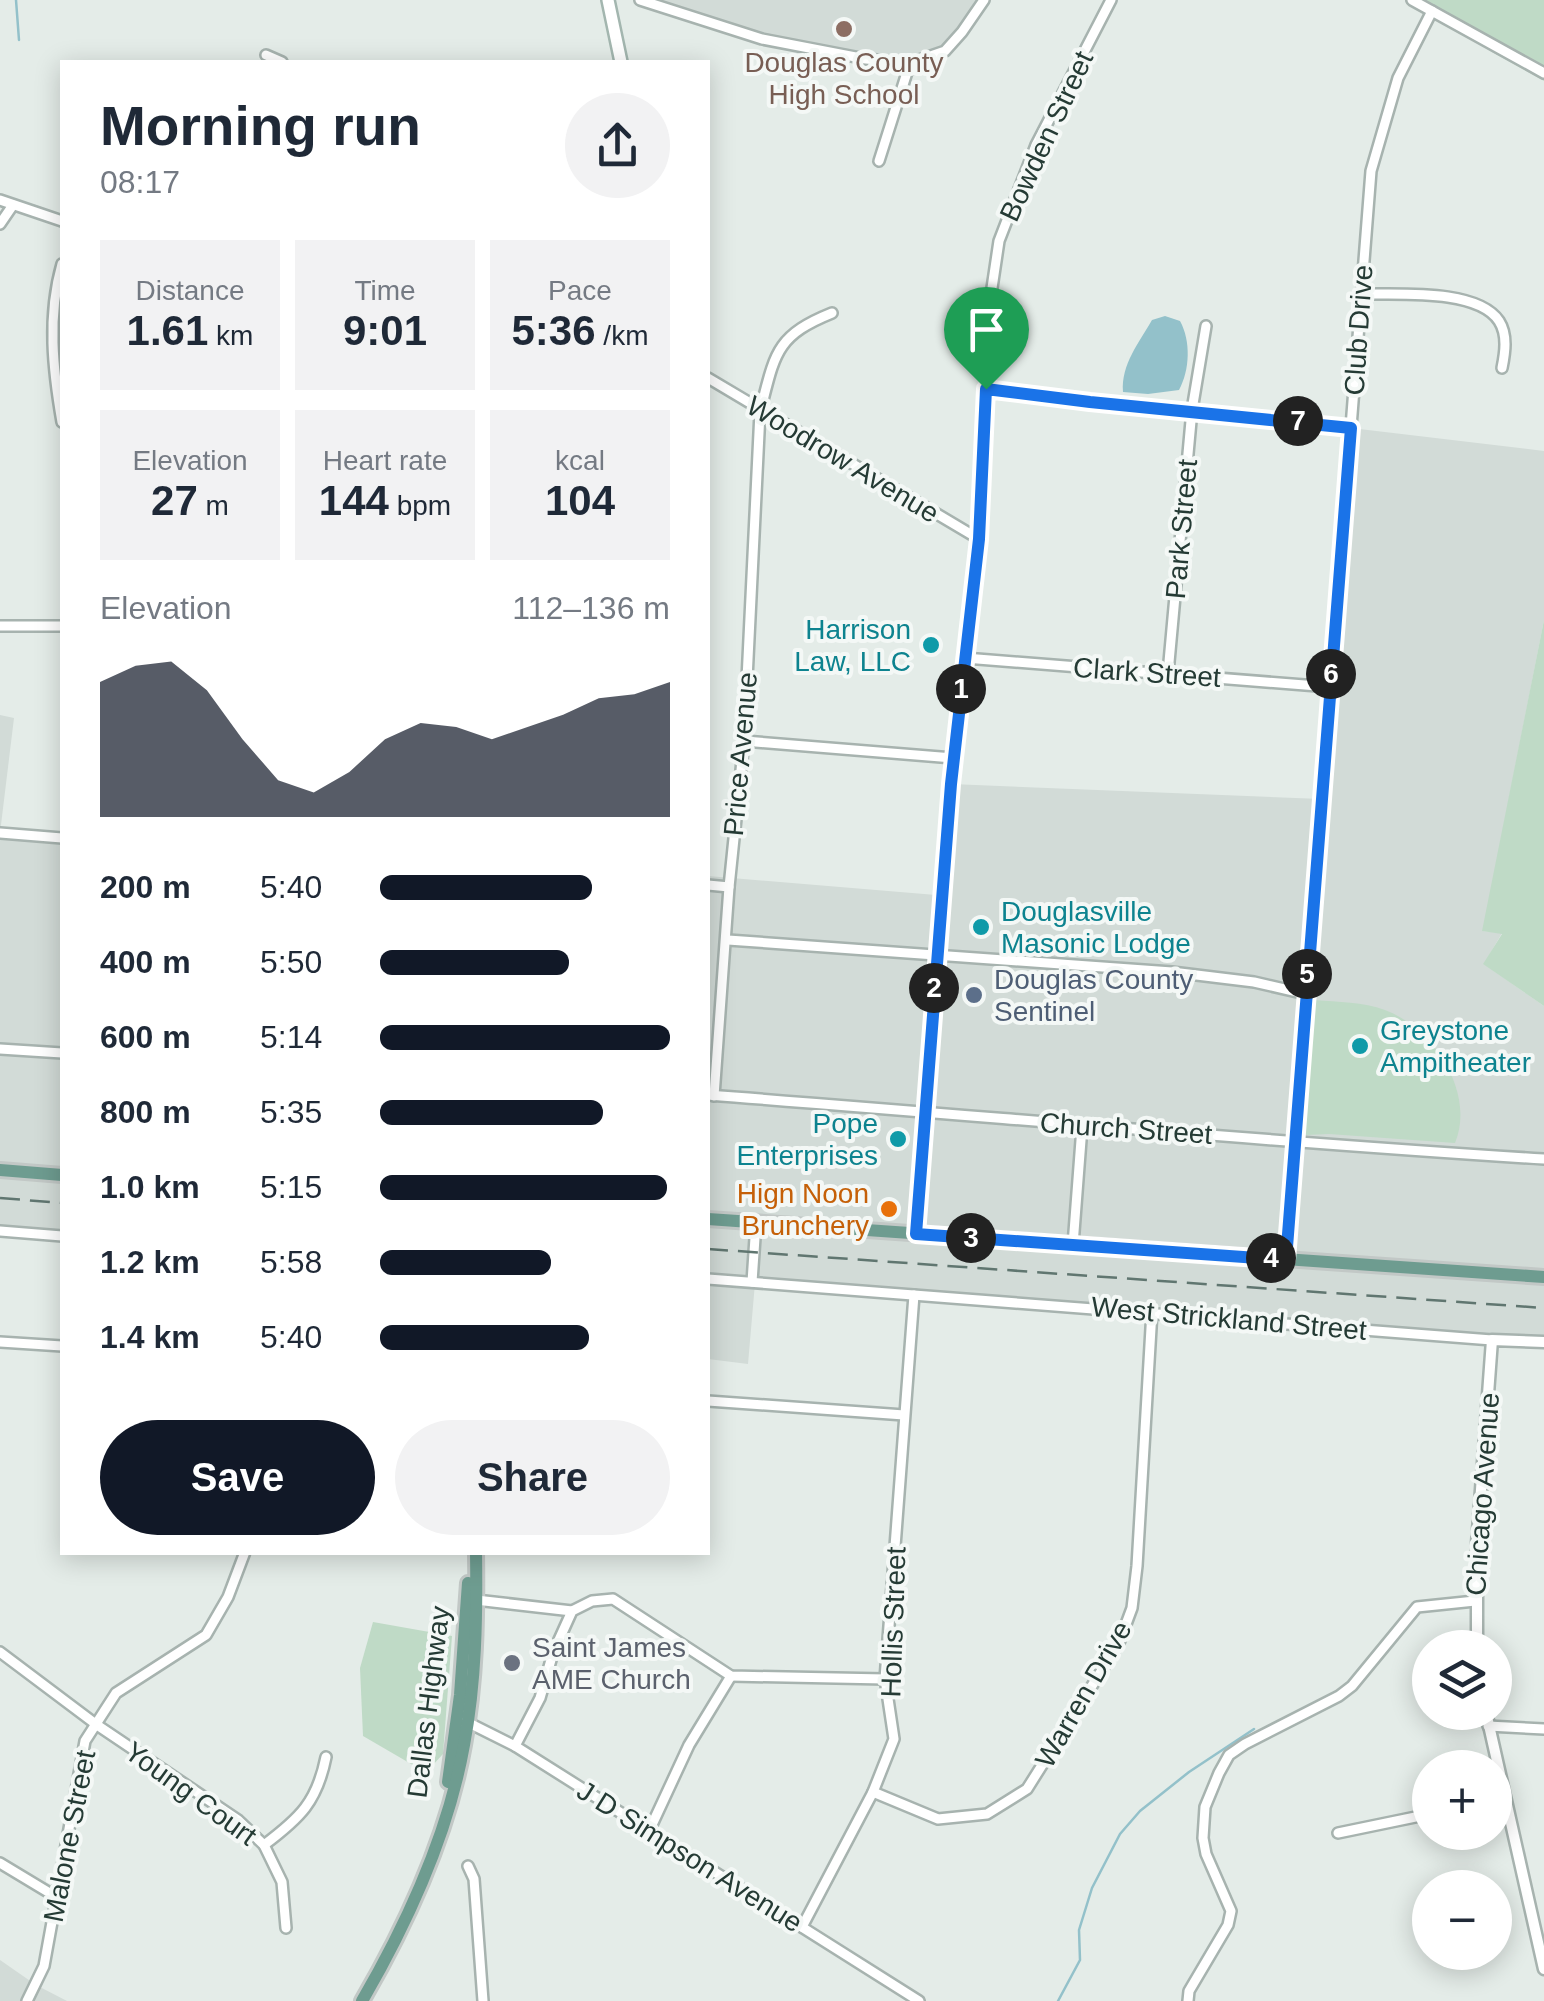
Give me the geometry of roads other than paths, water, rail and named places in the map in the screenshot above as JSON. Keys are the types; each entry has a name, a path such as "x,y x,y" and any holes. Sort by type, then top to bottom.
{"main road":[{"path":"612,1 621,60"},
{"path":"0,1170 60,1175"},
{"path":"710,1220 1544,1277"},
{"name":"Dallas Highway","path":"362,2001 406,1922 450,1804 476,1600 473,1555"},
{"name":"Dallas Highway","path":"463,1720 473,1555"}],"street":[{"path":"640,0 762,39 866,59 910,63 944,51 984,0"},
{"name":"Bowden Street","path":"916,1234 936,954 979,539 992,288 999,241 1036,145 1111,0"},
{"path":"1412,0 1544,73"},
{"name":"Club Drive","path":"1286,1260 1371,171 1398,78 1432,11"},
{"path":"266,55 277,60"},
{"path":"879,161 910,63"},
{"path":"0,200 60,220"},
{"path":"0,224 12,204"},
{"path":"60,271 53,296 53,324 60,409"},
{"path":"1360,294 1442,296 1474,304 1502,325 1506,349 1502,368"},
{"name":"Price Avenue","path":"711,1096 744,741 760,412 769,378 789,335 832,313"},
{"name":"Park Street","path":"1168,672 1192,410 1206,326"},
{"name":"Woodrow Avenue","path":"710,379 979,539"},
{"path":"986,389 1351,428"},
{"path":"0,626 60,626"},
{"name":"Clark Street","path":"964,658 1330,687"},
{"path":"744,741 954,758"},
{"path":"0,833 60,838"},
{"path":"710,886 729,887"},
{"path":"728,940 1172,972 1254,982 1306,994"},
{"path":"0,1049 60,1052"},
{"name":"Church Street","path":"711,1096 1544,1159"},
{"path":"1073,1244 1082,1126"},
{"path":"752,1282 756,1222"},
{"path":"0,1231 60,1236"},
{"name":"West Strickland Street","path":"710,1279 1544,1342"},
{"name":"Hollis Street","path":"802,1928 873,1792 894,1740 885,1679 914,1295"},
{"name":"Warren Drive","path":"873,1792 938,1819 986,1814 1027,1789 1119,1643 1132,1608 1137,1566 1152,1311"},
{"name":"Chicago Avenue","path":"1476,1630 1492,1340"},
{"path":"0,1342 60,1346"},
{"path":"710,1401 904,1415"},
{"name":"Malone Street","path":"28,2001 44,1966 86,1742 116,1693 206,1635 228,1598 244,1555"},
{"path":"476,1600 572,1611 592,1601 613,1599 731,1676 885,1679"},
{"path":"1188,2001 1189,1991 1228,1924 1230,1911 1203,1838 1210,1791 1229,1755 1352,1686 1418,1607 1475,1601"},
{"path":"516,1746 540,1698 553,1653 572,1611"},
{"name":"Young Court","path":"0,1652 97,1725 238,1820 264,1845 282,1882 286,1928"},
{"path":"650,1829 689,1745 731,1676"},
{"name":"J D Simpson Avenue","path":"463,1720 516,1746 919,2001"},
{"path":"1512,1728 1544,1730"},
{"path":"264,1845 299,1818 317,1788 326,1757"},
{"path":"1338,1833 1412,1818"},
{"path":"1512,1846 1544,1969"},
{"path":"0,1863 58,1898"},
{"path":"468,1866 474,1879 482,2001"},
{"path":"889,2001 896,1988"}],"water":[{"path":"1165,316 1180,321 1186,337 1187,365 1179,390 1123,392 1125,372 1137,346 1152,320"}],"waterway":[{"path":"16,0 19,40"},
{"path":"1058,2001 1080,1960 1079,1930 1092,1888 1120,1834 1140,1811 1189,1772 1254,1729"}],"railway":[{"path":"0,1198 60,1203"},
{"path":"710,1249 1544,1308"}],"place":[{"name":"Douglas County High School","path":"844,29"},
{"name":"Harrison Law, LLC","path":"931,645"},
{"name":"Douglasville Masonic Lodge","path":"981,927"},
{"name":"Douglas County Sentinel","path":"974,995"},
{"name":"Greystone Ampitheater","path":"1360,1046"},
{"name":"Pope Enterprises","path":"898,1139"},
{"name":"Hign Noon Brunchery","path":"889,1209"},
{"name":"Saint James AME Church","path":"512,1663"}]}
